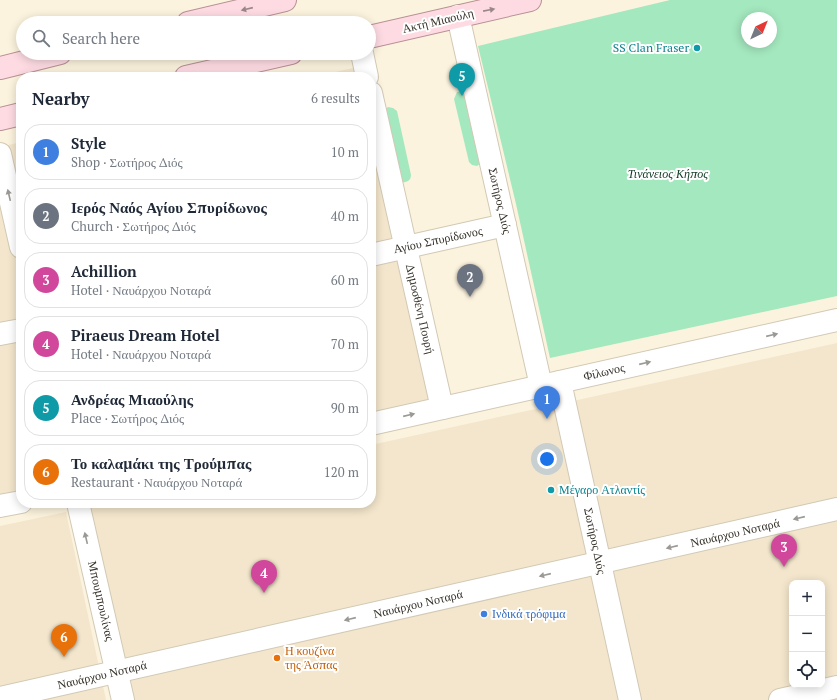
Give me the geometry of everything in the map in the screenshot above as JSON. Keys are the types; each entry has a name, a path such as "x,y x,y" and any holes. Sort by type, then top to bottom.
{"main road":[{"path":"218,16 285,0"},
{"name":"Ακτή Μιαούλη","path":"376,35 530,0"},
{"path":"0,68 32,60"},
{"path":"208,72 260,60"},
{"path":"0,119 16,115"}],"street":[{"name":"Σωτήρος Διός","path":"458,16 505,226 600,563 630,700"},
{"path":"363,60 366,72"},
{"name":"Δημοσθένη Πουρή","path":"376,116 442,408"},
{"path":"0,154 16,225"},
{"name":"Αγίου Σπυρίδωνος","path":"376,253 505,226"},
{"name":"Φίλωνος","path":"376,423 837,320"},
{"path":"0,334 16,331"},
{"path":"0,506 16,503"},
{"name":"Μπουμπουλίνας","path":"79,508 123,700"},
{"name":"Ναυάρχου Νοταρά","path":"0,698 837,510"},
{"path":"780,700 837,687"}],"shaded area":[{"path":"357,67 358,72 336,72"},
{"path":"16,143 16,498 0,501 0,147"},
{"path":"376,147 437,406 376,420"},
{"path":"837,343 837,700 638,700 573,401"},
{"path":"554,405 618,700 130,700 87,508 376,508 376,444"},
{"path":"66,512 106,700 0,700 0,526"}],"green space":[{"name":"Τινάνειος Κήπος","path":"670,0 837,0 837,296 550,358 516,204 478,46"},
{"path":"457,92 465,92 481,163 477,166 472,165 469,162 454,99"},
{"path":"388,107 397,111 411,175 410,179 406,182 400,182 384,110"}],"place":[{"name":"SS Clan Fraser","path":"697,48"},
{"name":"Ανδρέας Μιαούλης","path":"462,96"},
{"name":"Ιερός Ναός Αγίου Σπυρίδωνος","path":"470,297"},
{"name":"Style","path":"547,419"},
{"name":"Μέγαρο Ατλαντίς","path":"551,490"},
{"name":"Achillion","path":"784,567"},
{"name":"Piraeus Dream Hotel","path":"264,593"},
{"name":"Ινδικά τρόφιμα","path":"484,614"},
{"name":"Το καλαμάκι της Τρούμπας","path":"64,657"},
{"name":"Η κουζίνα της Άσπας","path":"277,658"}]}
